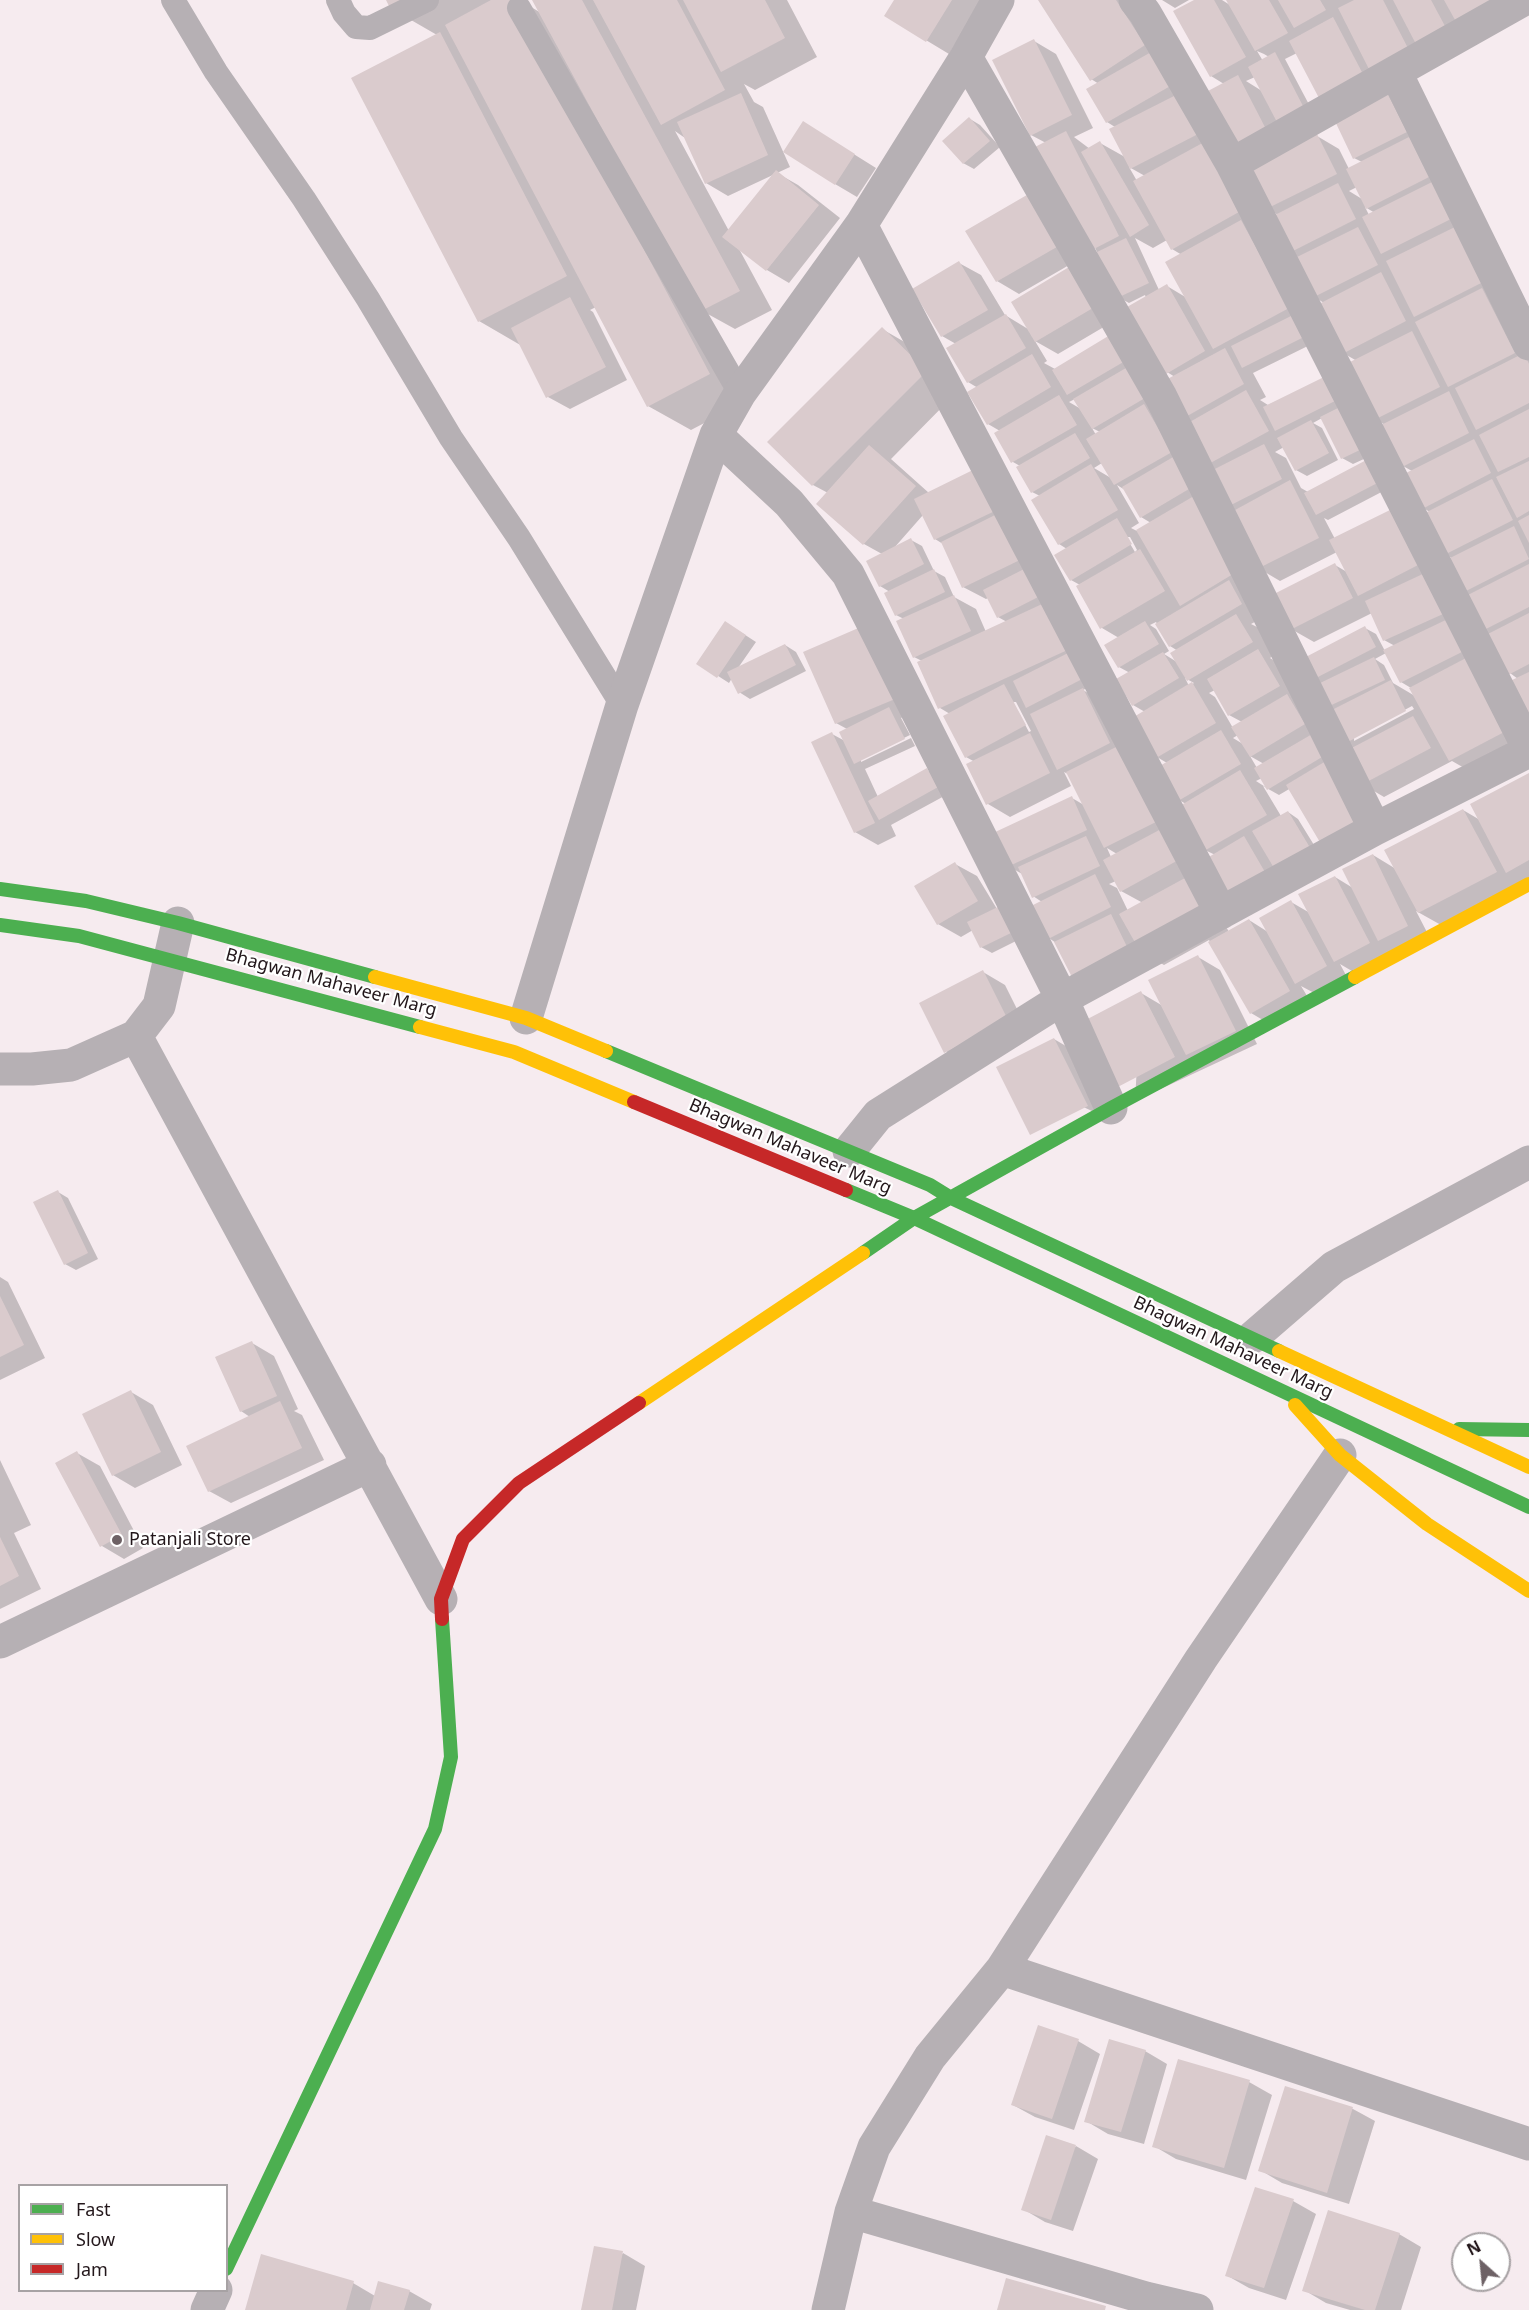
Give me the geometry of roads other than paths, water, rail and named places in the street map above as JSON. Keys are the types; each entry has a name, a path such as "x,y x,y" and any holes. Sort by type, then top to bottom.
{"street":[{"path":"526,1017 622,705 716,435 740,393 861,225 966,57 998,0"},
{"path":"1232,164 1523,0"},
{"path":"849,1151 878,1115 1062,999 1376,829 1529,750 1150,4"},
{"path":"966,57 1161,396 1376,829"},
{"path":"1396,73 1528,341"},
{"path":"861,225 1221,913"},
{"path":"716,435 789,503 848,574 1062,999 1111,1108"},
{"path":"228,2265 435,1829 451,1757 441,1599 463,1539 519,1483 914,1218 1111,1108 1529,884"},
{"name":"Bhagwan Mahaveer Marg","path":"0,889 86,901 178,923 526,1017 930,1185 951,1198 1529,1467"},
{"path":"0,1069 32,1069 70,1065 136,1036 159,1006 178,923"},
{"name":"Bhagwan Mahaveer Marg","path":"0,925 79,936 169,958 514,1052 914,1218 1529,1507"},
{"path":"136,1036 441,1599"},
{"path":"1253,1337 1334,1267 1529,1161"},
{"path":"1282,1390 1340,1455 1427,1524 1529,1591"},
{"path":"1445,1428 1529,1430"},
{"path":"828,2310 851,2212 874,2147 930,2057 1002,1969 1202,1659 1340,1455"},
{"path":"0,1642 370,1465"},
{"path":"1002,1969 1529,2144"},
{"path":"851,2212 1145,2304 1197,2310"},
{"path":"207,2310 215,2292"}],"lane":[{"path":"172,0 216,72 304,199 451,438 519,538 622,705"},
{"path":"338,0 344,13 356,27 370,28 427,0"},
{"path":"519,8 740,393"}],"place":[{"name":"Patanjali Store","path":"117,1540"}]}
